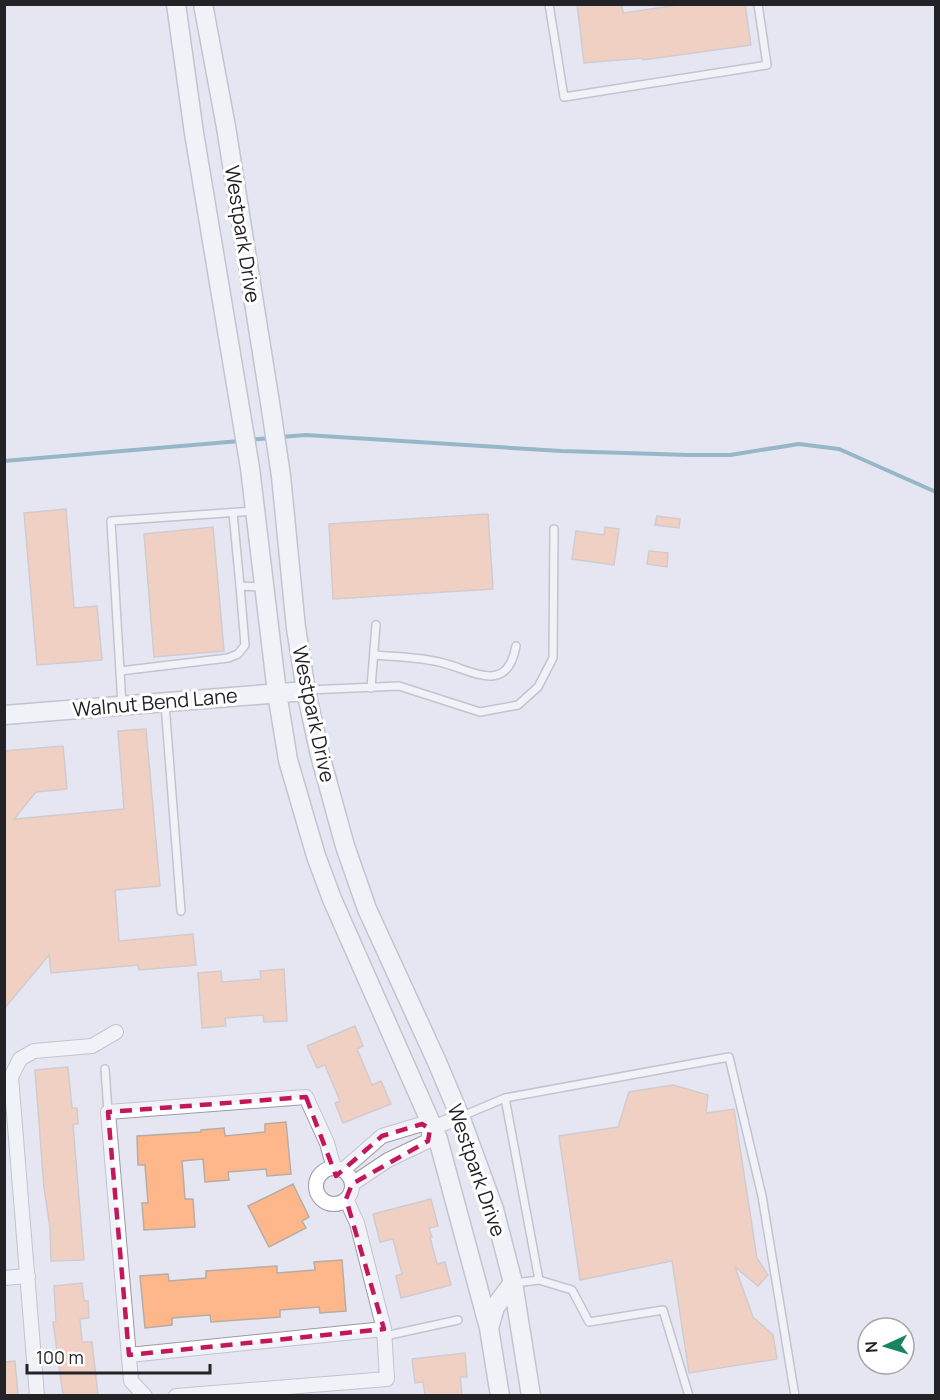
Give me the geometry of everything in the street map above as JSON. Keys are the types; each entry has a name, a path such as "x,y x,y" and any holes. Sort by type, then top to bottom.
{"main road":[{"name":"Westpark Drive","path":"176,4 194,134 250,468 277,693 288,760 316,856 332,899 432,1129 461,1223 489,1328 500,1395"},
{"name":"Westpark Drive","path":"203,4 226,127 271,409 281,477 297,628 306,690 320,755 345,846 367,909 397,978 438,1062 494,1209 513,1283 531,1395"},
{"name":"Walnut Bend Lane","path":"4,715 306,690"},
{"path":"316,856 345,846"},
{"path":"372,990 397,978"},
{"path":"489,1328 495,1307 513,1283"}],"street":[{"path":"37,1395 28,1276 10,1136 11,1077 20,1059 34,1051 92,1046 116,1032"},
{"path":"131,1395 108,1112 306,1097 339,1169 351,1178 352,1189 346,1199 342,1202 330,1203 320,1197 316,1185 321,1174 326,1170 339,1169 382,1136 422,1124 432,1129"},
{"path":"352,1184 388,1160 428,1141 432,1129 460,1117"},
{"path":"176,1395 387,1379 384,1333 357,1223 346,1199"},
{"path":"4,1278 28,1276"},
{"path":"129,1354 384,1333"},
{"path":"131,1381 145,1395"}],"lane":[{"path":"549,4 564,97 767,65 758,4"},
{"path":"122,705 111,521 255,511"},
{"path":"120,670 228,658 238,654 245,645 233,513"},
{"path":"306,690 399,686 480,712 518,705 538,687 553,658 554,529"},
{"path":"240,586 264,587"},
{"path":"371,687 376,626"},
{"path":"374,655 443,663 483,676 504,672 513,663 516,646"},
{"path":"164,701 181,911"},
{"path":"460,1117 505,1098 729,1057 762,1196 795,1395"},
{"path":"105,1069 108,1112"},
{"path":"505,1098 539,1280"},
{"path":"513,1283 539,1280 572,1290 588,1322 663,1310 689,1395"},
{"path":"384,1333 458,1320"}],"highlighted area":[{"path":"306,1097 336,1176 382,1136 422,1124 430,1129 428,1141 352,1184 346,1199 384,1329 129,1355 108,1112"}],"building":[{"path":"577,4 622,4 623,13 685,4 745,4 751,45 643,60 643,58 584,63"},
{"path":"66,509 74,608 97,606 102,660 37,665 24,513"},
{"path":"488,514 493,589 333,599 329,524"},
{"path":"657,516 680,519 679,528 655,525"},
{"path":"213,527 224,651 154,657 144,534"},
{"path":"605,527 619,529 614,565 572,559 576,531 604,535"},
{"path":"649,551 668,553 667,567 647,564"},
{"path":"146,729 160,886 115,890 119,941 193,934 196,965 139,970 138,965 51,973 49,955 4,1009 4,751 63,746 67,789 36,792 14,819 124,809 118,731"},
{"path":"284,969 287,1021 264,1022 263,1015 225,1018 226,1026 202,1028 198,973 221,971 222,982 261,979 260,971"},
{"path":"355,1026 363,1046 357,1049 372,1085 381,1081 391,1104 343,1123 335,1103 340,1101 325,1065 317,1068 307,1046"},
{"path":"68,1067 72,1108 77,1108 78,1124 73,1124 84,1260 51,1261 35,1070"},
{"path":"673,1085 708,1095 706,1113 734,1109 757,1258 768,1275 758,1286 735,1267 753,1317 773,1335 777,1359 689,1373 672,1261 580,1280 559,1136 618,1127 629,1092"},
{"path":"286,1122 291,1174 267,1176 266,1169 228,1172 229,1180 205,1182 203,1159 182,1161 185,1199 193,1199 195,1227 144,1230 142,1203 148,1203 145,1165 138,1165 137,1136 201,1132 201,1130 224,1128 225,1136 265,1132 265,1124"},
{"path":"293,1184 309,1217 302,1221 306,1228 269,1247 248,1206"},
{"path":"431,1199 438,1226 429,1228 432,1237 430,1237 437,1264 445,1262 451,1285 401,1298 396,1276 402,1274 393,1239 380,1242 373,1214"},
{"path":"342,1260 346,1311 320,1313 319,1307 280,1310 280,1317 211,1322 210,1315 172,1318 172,1325 145,1328 140,1276 168,1274 169,1281 206,1278 206,1271 277,1266 277,1273 315,1270 314,1262"},
{"path":"82,1283 84,1301 88,1301 89,1318 80,1319 82,1342 92,1342 98,1395 63,1395 53,1322 56,1322 54,1286"},
{"path":"465,1353 467,1377 460,1377 462,1395 425,1395 423,1382 415,1383 412,1359"},
{"path":"15,1361 18,1395 4,1395 4,1362"}],"waterway":[{"path":"280,437 306,435 561,451 689,455 730,455 799,444 839,449 936,492"},
{"path":"250,440 270,438"},
{"path":"4,461 240,441"}]}
